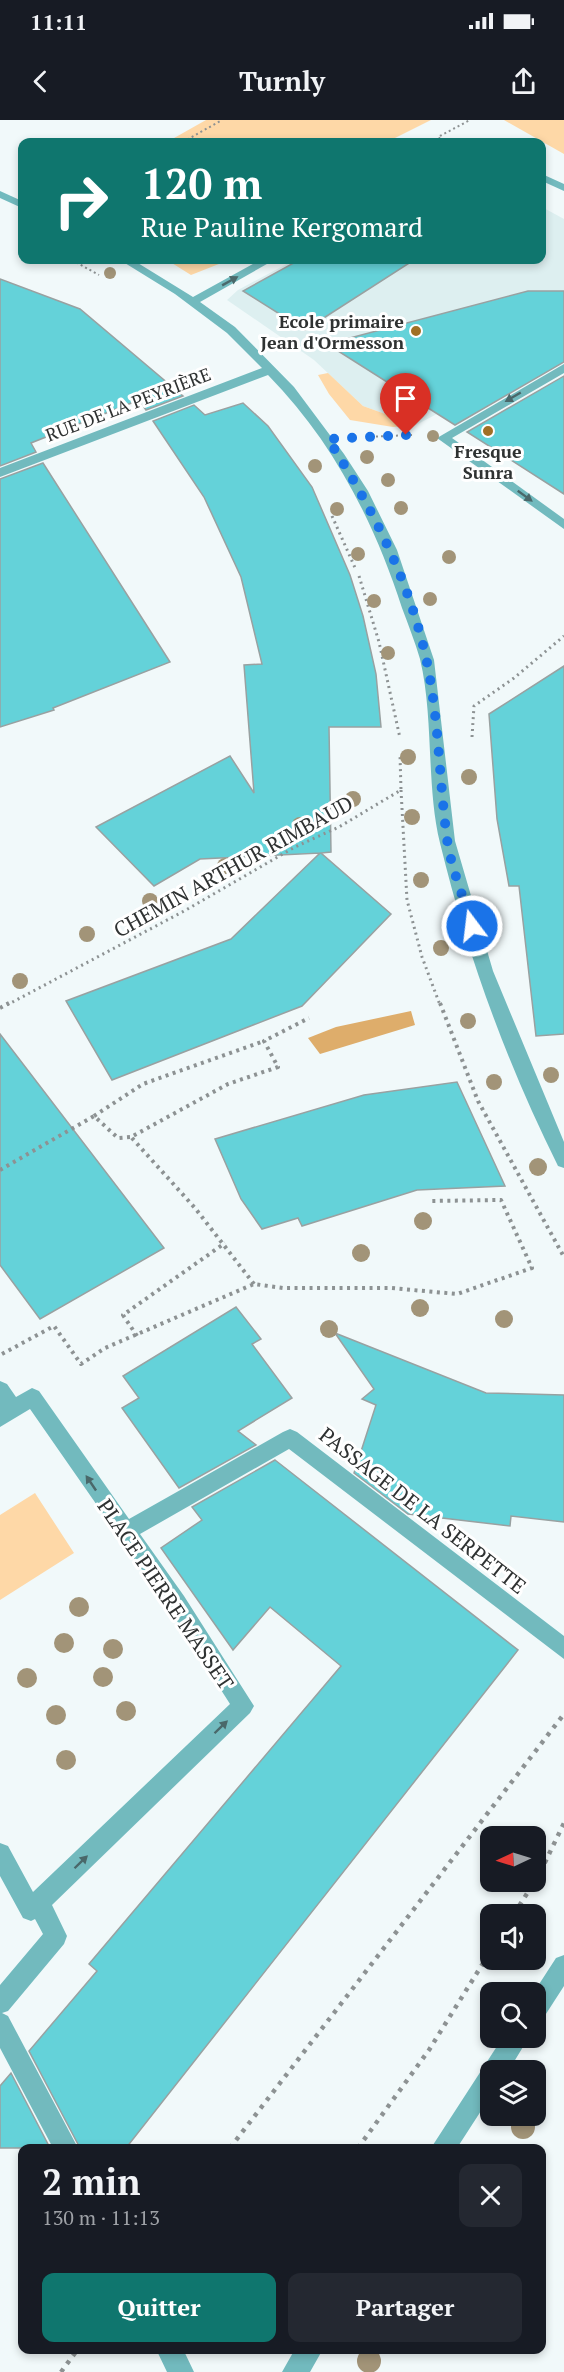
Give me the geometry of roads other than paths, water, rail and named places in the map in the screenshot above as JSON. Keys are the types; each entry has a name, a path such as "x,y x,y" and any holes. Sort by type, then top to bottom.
{"street":[{"path":"546,179 564,188"},
{"path":"0,194 18,203"},
{"path":"132,264 231,330 290,390 328,439 361,491 390,550 427,660 447,842 484,971 537,1102 564,1161"},
{"path":"192,302 261,264"},
{"path":"564,368 443,438 564,525"},
{"name":"RUE DE LA PEYRIÈRE","path":"0,473 270,370"},
{"path":"0,1390 7,1414"},
{"name":"PLACE PIERRE MASSET","path":"7,1414 32,1397 125,1532 177,1602 243,1706 39,1903"},
{"name":"PASSAGE DE LA SERPETTE","path":"125,1532 290,1438 564,1649"},
{"path":"0,1854 31,1910 39,1903 56,1936 0,2003"},
{"path":"546,1994 564,1966"},
{"path":"0,2024 64,2144"},
{"path":"446,2144 480,2092"},
{"path":"172,2354 181,2372"},
{"path":"295,2372 307,2354"}],"place":[{"name":"Ecole primaire Jean d'Ormesson","path":"416,331"},
{"name":"Fresque Sunra","path":"488,431"}]}
